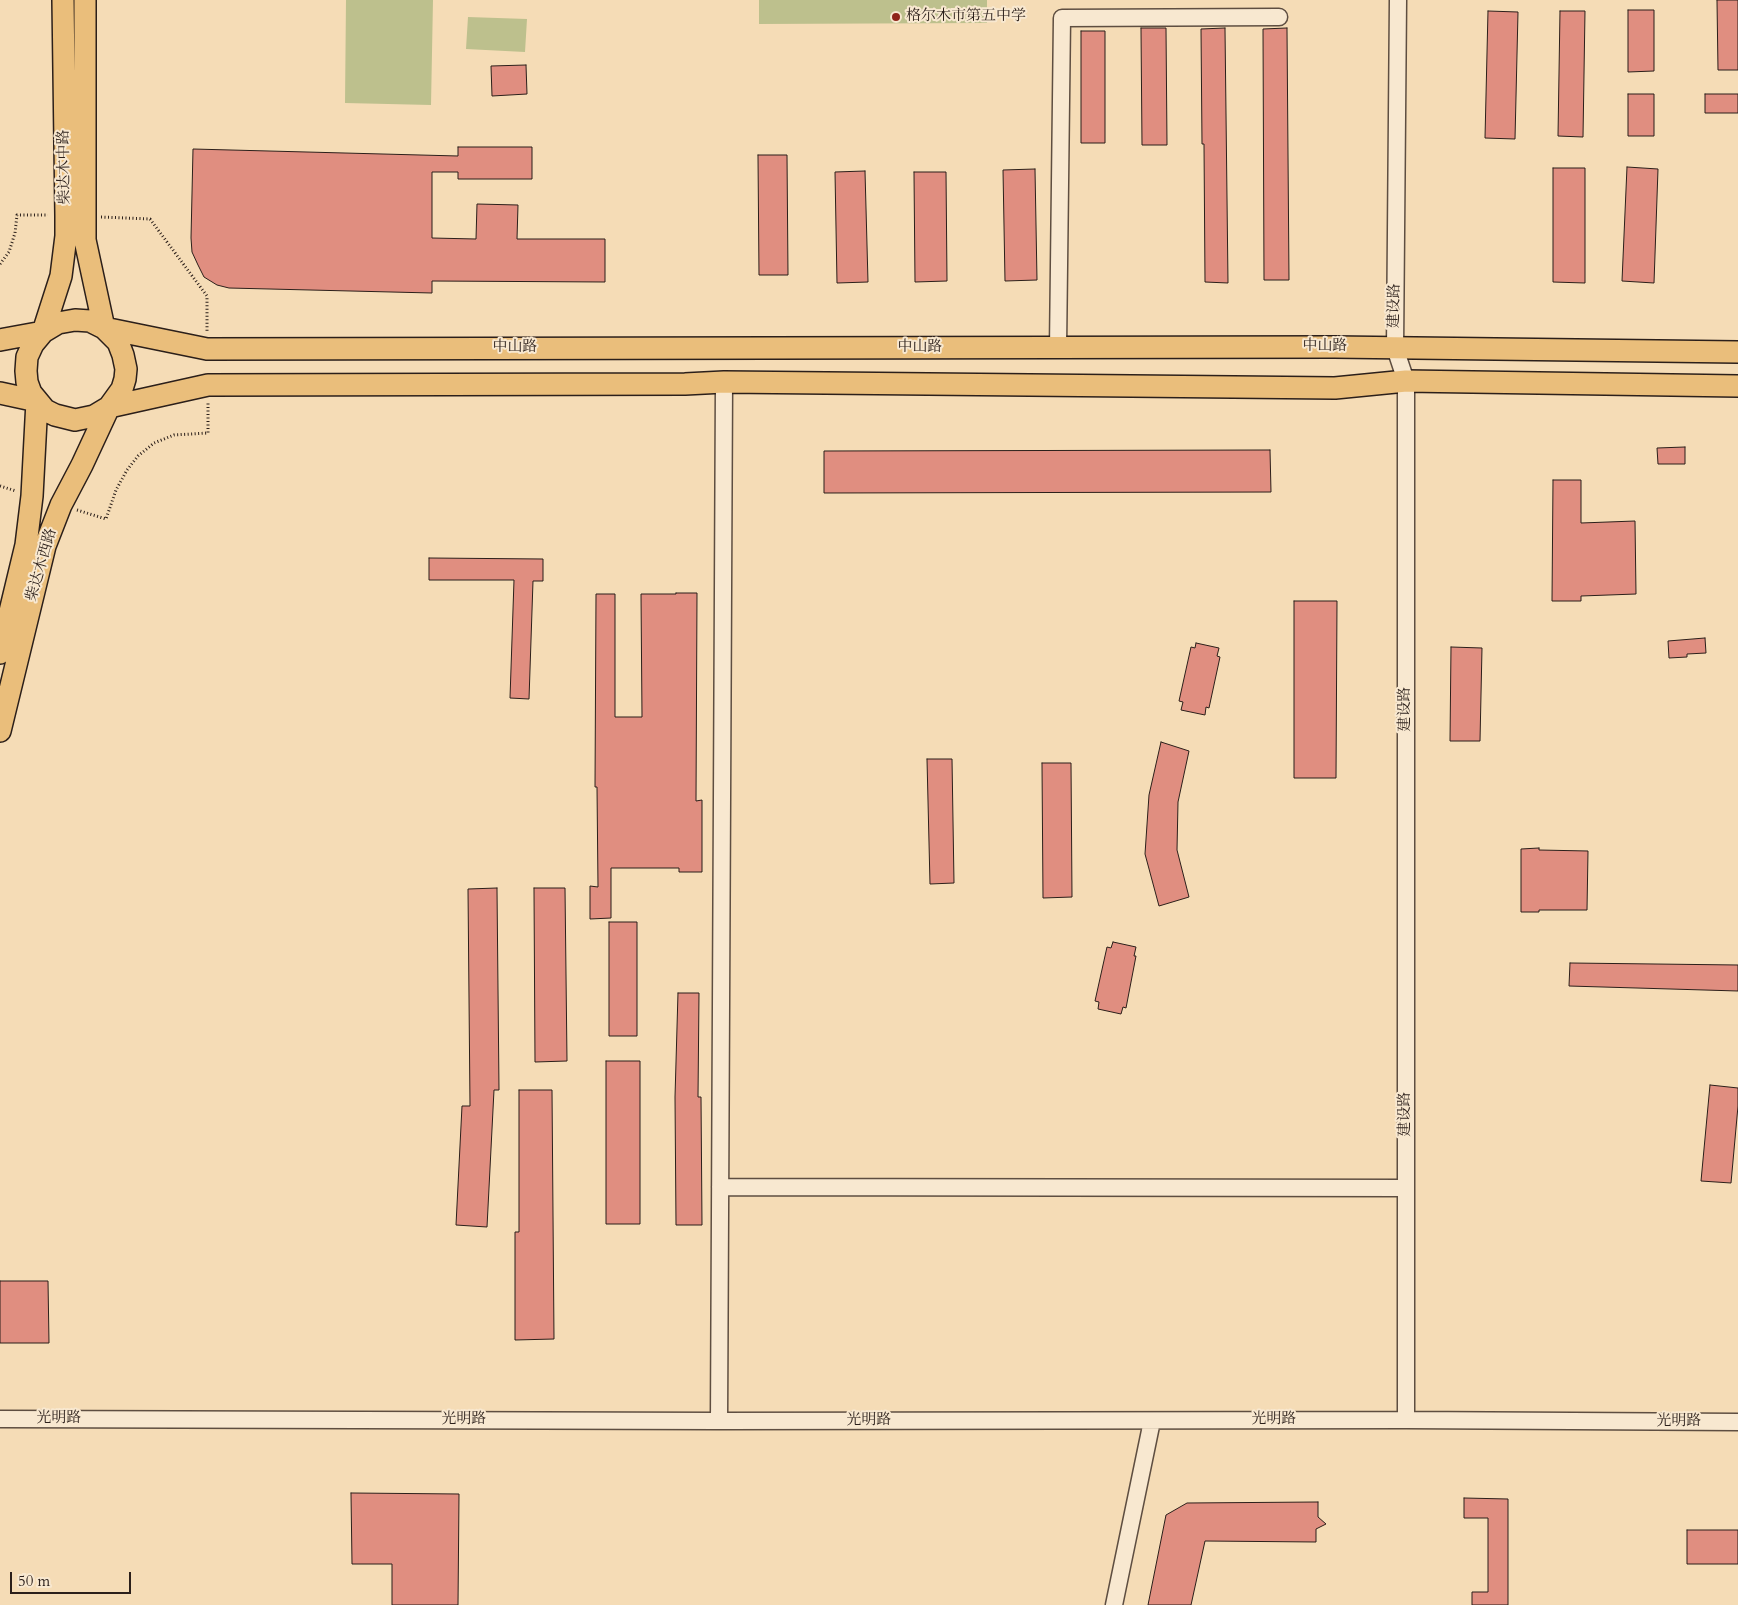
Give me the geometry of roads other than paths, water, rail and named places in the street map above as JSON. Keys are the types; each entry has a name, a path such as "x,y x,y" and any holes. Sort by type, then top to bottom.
{"main road":[{"name":"柴达木中路","path":"43,332 61,276 66,236 63,0"},
{"name":"柴达木中路","path":"85,0 85,240 104,328"},
{"path":"109,407 122,389 125,379 126,369 118,342 104,328 90,322 75,320 58,323 43,332 33,344 27,357 27,382 37,401 45,410 55,415 75,420 94,416 109,407 208,385 665,384 724,382 1335,388 1406,381 1738,386"},
{"name":"中山路","path":"104,328 207,349 1394,348 1738,352"},
{"path":"0,340 43,332"},
{"path":"0,393 37,401"},
{"name":"柴达木西路","path":"0,652 26,545 32,496 37,401"},
{"name":"柴达木西路","path":"0,731 45,546 61,505 109,407"}],"street":[{"name":"建设路","path":"1398,0 1394,348 1406,381 1406,1420"},
{"path":"1058,348 1062,18 1279,17"},
{"path":"719,1421 724,382"},
{"path":"720,1187 1406,1188"},
{"name":"光明路","path":"0,1419 1738,1422"},
{"path":"1114,1605 1152,1420"}],"place":[{"name":"格尔木市第五中学","path":"896,17"}]}
